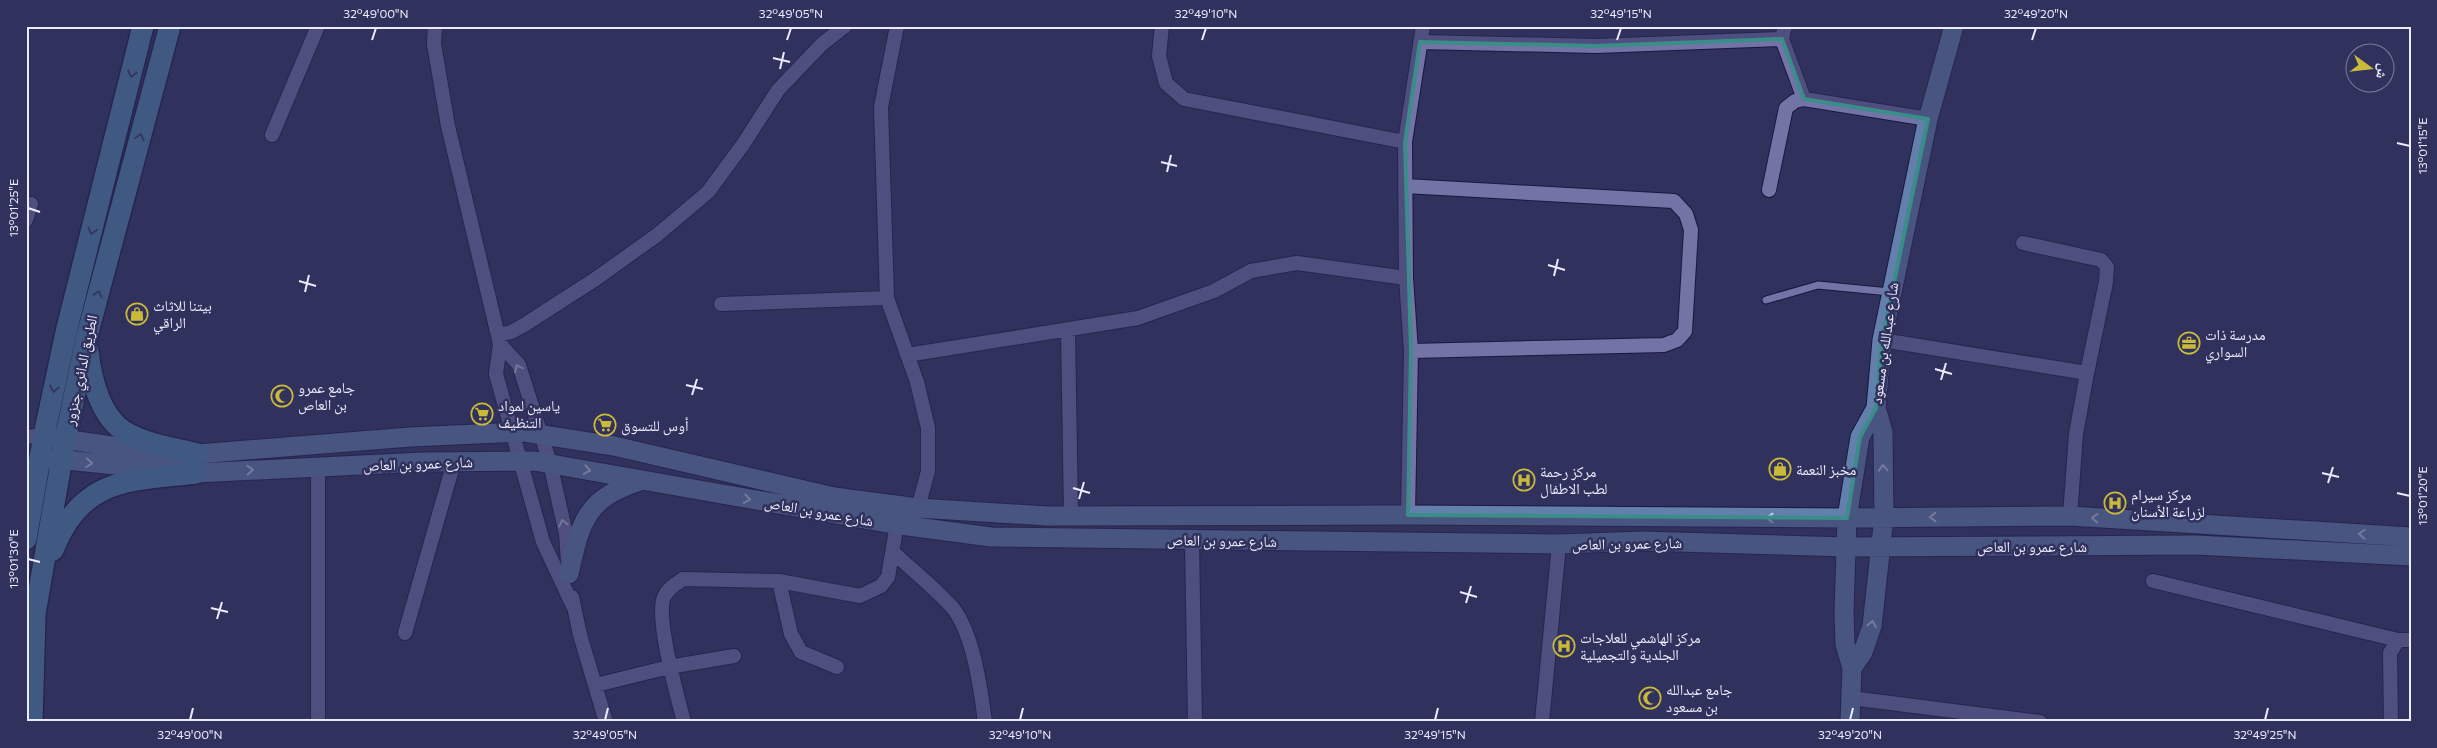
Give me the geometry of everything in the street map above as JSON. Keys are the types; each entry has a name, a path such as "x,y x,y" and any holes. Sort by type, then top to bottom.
{"main road":[{"name":"الطريق الدائري جنزور","path":"26,539 35,436 67,328 143,26"},
{"name":"الطريق الدائري جنزور","path":"32,722 35,614 63,450 87,336 170,26"},
{"path":"87,336 91,373 99,396 110,418 125,432 197,463"},
{"path":"40,583 60,534 71,514 91,496 113,484 197,463"}],"street":[{"path":"272,135 318,26"},
{"path":"435,26 434,44 448,126 499,339 496,374 522,461 543,542 573,606 606,722"},
{"path":"897,26 881,107 887,298 917,382 928,428 928,471 918,508"},
{"path":"1162,26 1158,56 1166,83 1184,99 1405,142"},
{"path":"1408,515 1411,351 1406,278 1405,142 1423,26"},
{"name":"شارع عبدالله بن مسعود","path":"1850,722 1852,668 1846,644 1844,612 1847,518 1860,437 1876,408 1882,340 1890,292 1928,118 1954,26"},
{"path":"499,339 594,280 657,235 708,192 744,143 778,90 835,29"},
{"path":"1420,42 1596,46 1784,33 1804,100"},
{"path":"1769,190 1786,108 1795,101 1804,100 1928,118"},
{"path":"1405,186 1674,201 1686,214 1691,230 1685,331 1677,340 1664,345 1411,351"},
{"path":"26,220 31,204"},
{"path":"2023,243 2101,260 2108,267 2076,434 2070,516"},
{"path":"907,355 1138,318 1214,291 1251,271 1297,263 1406,278"},
{"path":"720,304 887,298"},
{"path":"1068,330 1071,515"},
{"path":"499,339 519,365 550,464 566,534 573,606"},
{"path":"1882,340 2088,373"},
{"path":"1852,668 1863,652 1872,626 1884,517 1883,432 1876,408"},
{"path":"197,463 410,436 524,432 614,446 834,497 918,508 1047,516 1408,515 1847,518 2070,516 2411,537"},
{"path":"35,436 63,450"},
{"name":"شارع عمرو بن العاص","path":"33,453 63,450 197,463 318,467 522,461 550,464 896,524 992,537 1559,544 1643,541 1847,547 2196,545 2411,556"},
{"path":"405,633 454,462"},
{"path":"318,467 318,722"},
{"path":"569,574 578,532 586,517 600,500 612,492 642,480"},
{"path":"684,722 670,667 664,598 671,587 683,579 780,581 860,596 881,586 888,577 896,524"},
{"path":"1192,540 1195,722"},
{"path":"1542,722 1559,544"},
{"path":"893,552 953,608 969,642 985,722"},
{"path":"780,581 792,634 802,652 837,667"},
{"path":"2153,581 2404,640"},
{"path":"2391,722 2390,653 2404,640"},
{"path":"596,684 670,667 734,656"},
{"path":"1851,698 2040,722"}],"lane":[{"path":"1766,300 1818,286 1890,292"}],"highlighted area":[{"path":"1782,39 1804,99 1928,119 1882,340 1876,408 1860,437 1847,518 1408,515 1411,351 1405,142 1420,42 1596,46"}],"place":[{"name":"بيتنا للاثاث الراقي","path":"137,314"},
{"name":"مدرسة ذات السواري","path":"2189,343"},
{"name":"جامع عمرو بن العاص","path":"282,396"},
{"name":"ياسين لمواد التنظيف","path":"482,414"},
{"name":"أوس للتسوق","path":"605,425"},
{"name":"مخبز النعمة","path":"1780,469"},
{"name":"مركز رحمة لطب الاطفال","path":"1524,480"},
{"name":"مركز سيرام لزراعة الأسنان","path":"2115,503"},
{"name":"مركز الهاشمي للعلاجات الجلدية والتجميلية","path":"1564,646"},
{"name":"جامع عبدالله بن مسعود","path":"1650,698"}]}
